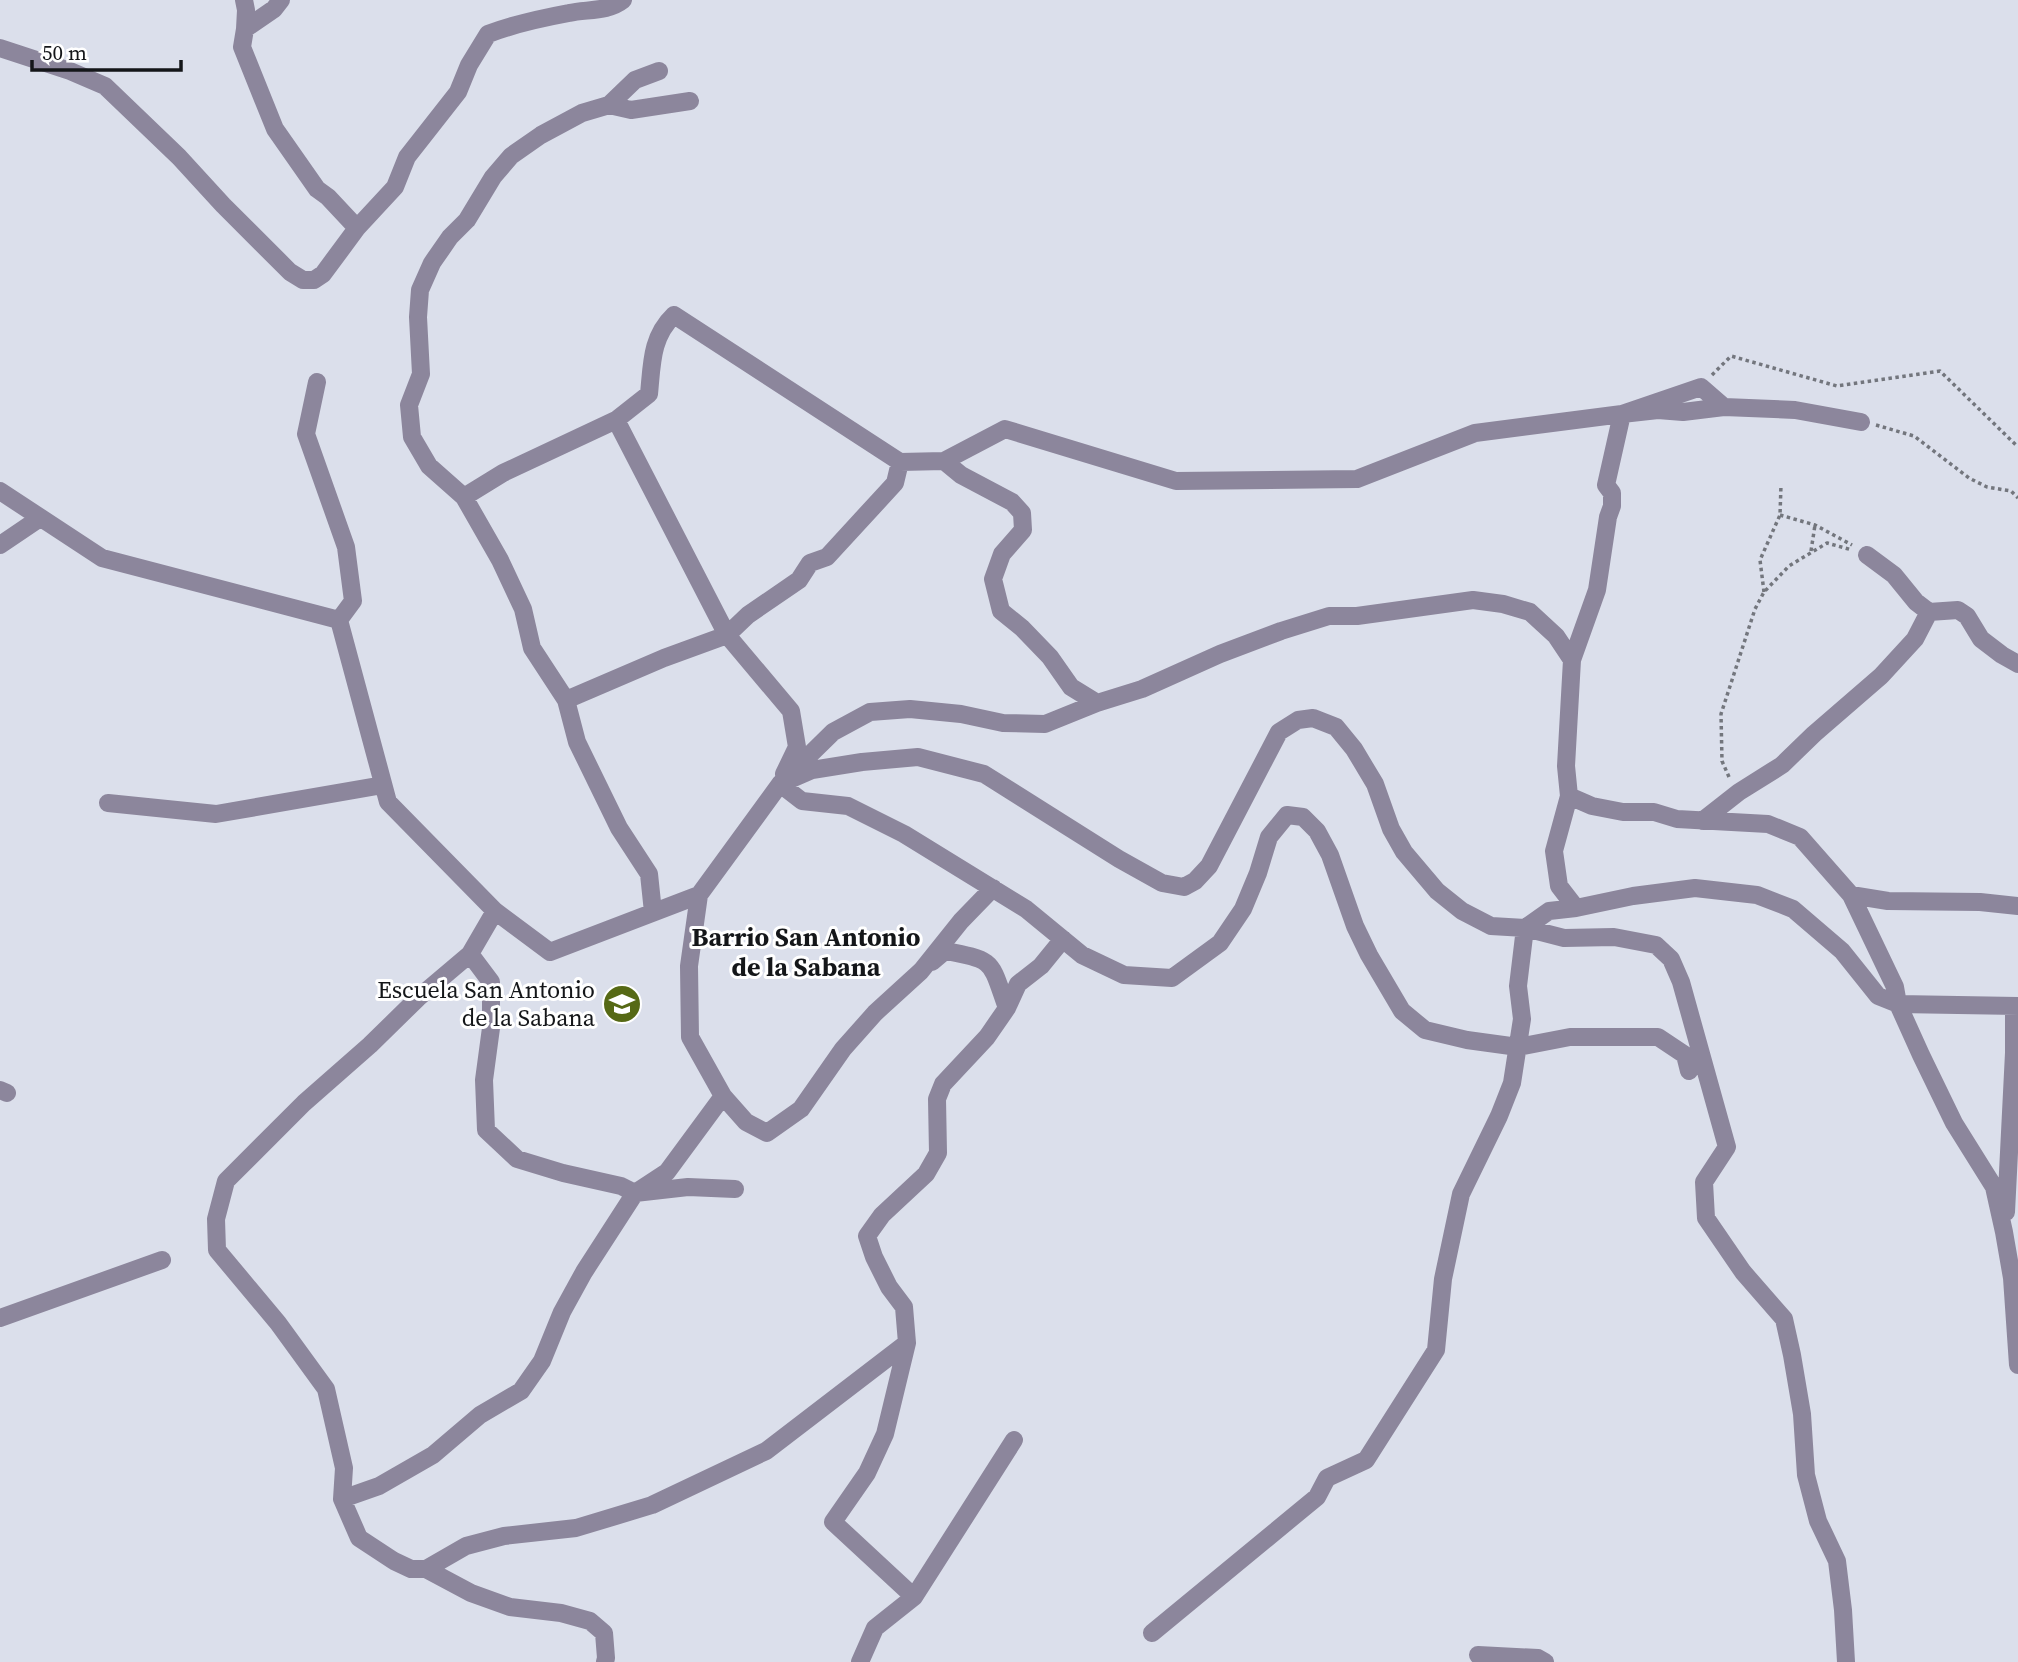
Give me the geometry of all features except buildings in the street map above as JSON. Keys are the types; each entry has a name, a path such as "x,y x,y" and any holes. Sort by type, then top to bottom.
{"street":[{"path":"244,0 246,10 242,47 275,129 317,189 357,228"},
{"path":"245,29 274,9 281,0"},
{"path":"0,48 60,67 105,86 179,157 290,272 303,280 314,280 323,274 357,228 395,187 407,157 458,92 469,65 488,34 536,19 604,9 623,0"},
{"path":"653,912 649,874 618,828 577,742 566,700 532,648 523,609 500,561 464,497 429,466 412,437 409,405 421,374 418,317 420,290 432,263 467,220 478,200 511,156 572,118 609,105 635,80 659,71"},
{"path":"609,105 631,110 690,101"},
{"path":"464,497 503,473 616,419 649,394 655,344 664,325 674,315 900,462 944,461 1005,429 1176,481 1357,479 1475,433 1622,414 1658,410 1683,412 1724,407 1795,410 1861,422"},
{"path":"317,382 306,434 346,547 353,601 339,620"},
{"path":"1622,414 1701,387 1724,407"},
{"path":"1576,908 1559,886 1554,851 1569,796 1566,754 1572,660 1597,590 1612,506 1612,493 1606,485 1622,414"},
{"path":"616,419 727,635 791,711 797,747 780,784"},
{"path":"944,461 961,475 1012,502 1022,513 1023,530 1002,554 993,579 1000,611 1022,628 1049,657 1071,687 1097,703"},
{"path":"566,700 664,658 727,635 748,615 799,580 810,563 827,558 895,483 900,462"},
{"path":"0,491 102,558 339,620"},
{"path":"0,545 40,519"},
{"path":"1867,555 1894,575 1916,602 1929,612 1958,610 1967,616 1981,639 2018,664"},
{"path":"1007,1008 993,968 978,957 945,951 876,1013 843,1049 801,1109 767,1133 746,1122 723,1096 690,1037 690,966 699,895 780,784 833,732 870,712 910,709 961,714 1003,723 1045,724 1097,703 1142,689 1220,654 1329,616 1357,616 1473,600 1503,604 1530,612 1556,636 1572,660"},
{"path":"1702,821 1739,792 1782,765 1881,676 1915,639 1929,612"},
{"path":"339,620 388,802 495,911 550,951 699,895"},
{"path":"780,784 812,770 862,762 918,757 931,760 984,774 1119,859 1162,883 1184,887 1195,881 1209,866 1279,733 1298,720 1313,718 1336,727 1354,749 1375,784 1391,829 1405,852 1437,891 1462,911 1491,926 1525,928 1564,938 1614,937 1656,945 1671,960 1681,982 1727,1147 1704,1182 1706,1218 1743,1272 1784,1319 1802,1414 1805,1475 1818,1521 1837,1561 1846,1662"},
{"path":"780,784 802,801 848,806 904,834 1026,908 1082,955 1124,975 1172,978 1220,943 1243,909 1269,837 1287,815 1303,817 1317,831 1330,855 1355,926 1402,1011 1425,1030 1467,1040 1518,1047 1570,1037 1658,1037 1685,1055 1689,1071"},
{"path":"108,803 216,814 383,785"},
{"path":"1569,796 1592,806 1623,812 1654,812 1702,821 1768,824 1800,837 1851,895 1895,987 1898,1004 1954,1123 1994,1187 2011,1234"},
{"path":"921,971 961,921 993,888"},
{"path":"1152,1633 1317,1497 1327,1478 1366,1460 1436,1350 1443,1279 1461,1194 1513,1083 1522,1019 1518,986 1525,928 1549,911 1695,888 1756,895 1793,909 1842,951 1878,996 1898,1004 2016,1006 2011,1278 2018,1365"},
{"path":"1851,895 1888,901 1980,902 2018,906"},
{"path":"495,911 470,954 304,1103 226,1181 216,1219 218,1250 278,1323 326,1389 344,1468 342,1499 359,1538 394,1561 411,1569 426,1569 471,1593 510,1607 561,1613 590,1621 604,1633 604,1662"},
{"path":"914,1597 833,1522 867,1473 886,1434 907,1343 904,1307 889,1287 867,1236 882,1215 926,1174 938,1153 937,1099 943,1084 987,1037 1007,1008 1018,984 1041,966 1063,939"},
{"path":"470,954 491,982 491,1028 484,1080 486,1129 517,1159 621,1186 635,1193 688,1187 735,1189"},
{"path":"342,1499 379,1486 433,1455 480,1415 522,1391 542,1361 562,1312 584,1272 635,1193 667,1172 723,1096"},
{"path":"0,1318 162,1260"},
{"path":"426,1569 466,1546 504,1536 576,1528 652,1505 765,1451 907,1343"},
{"path":"860,1662 875,1628 914,1597 1014,1440"},
{"path":"1478,1655 1539,1661"}],"path":[{"path":"1701,387 1731,356 1837,386 1940,371 2018,447"},
{"path":"1861,422 1914,436 1969,478 1987,487 2011,491 2018,498"},
{"path":"1764,592 1760,560 1780,515 1781,485"},
{"path":"1780,515 1833,533 1867,555"},
{"path":"1811,552 1815,525"},
{"path":"1739,792 1722,761 1721,714 1755,609 1764,592 1789,566 1827,543 1867,555"}],"place":[{"name":"Escuela San Antonio de la Sabana","path":"622,1004"}],"district":[{"name":"Barrio San Antonio de la Sabana","path":"806,952"}]}
